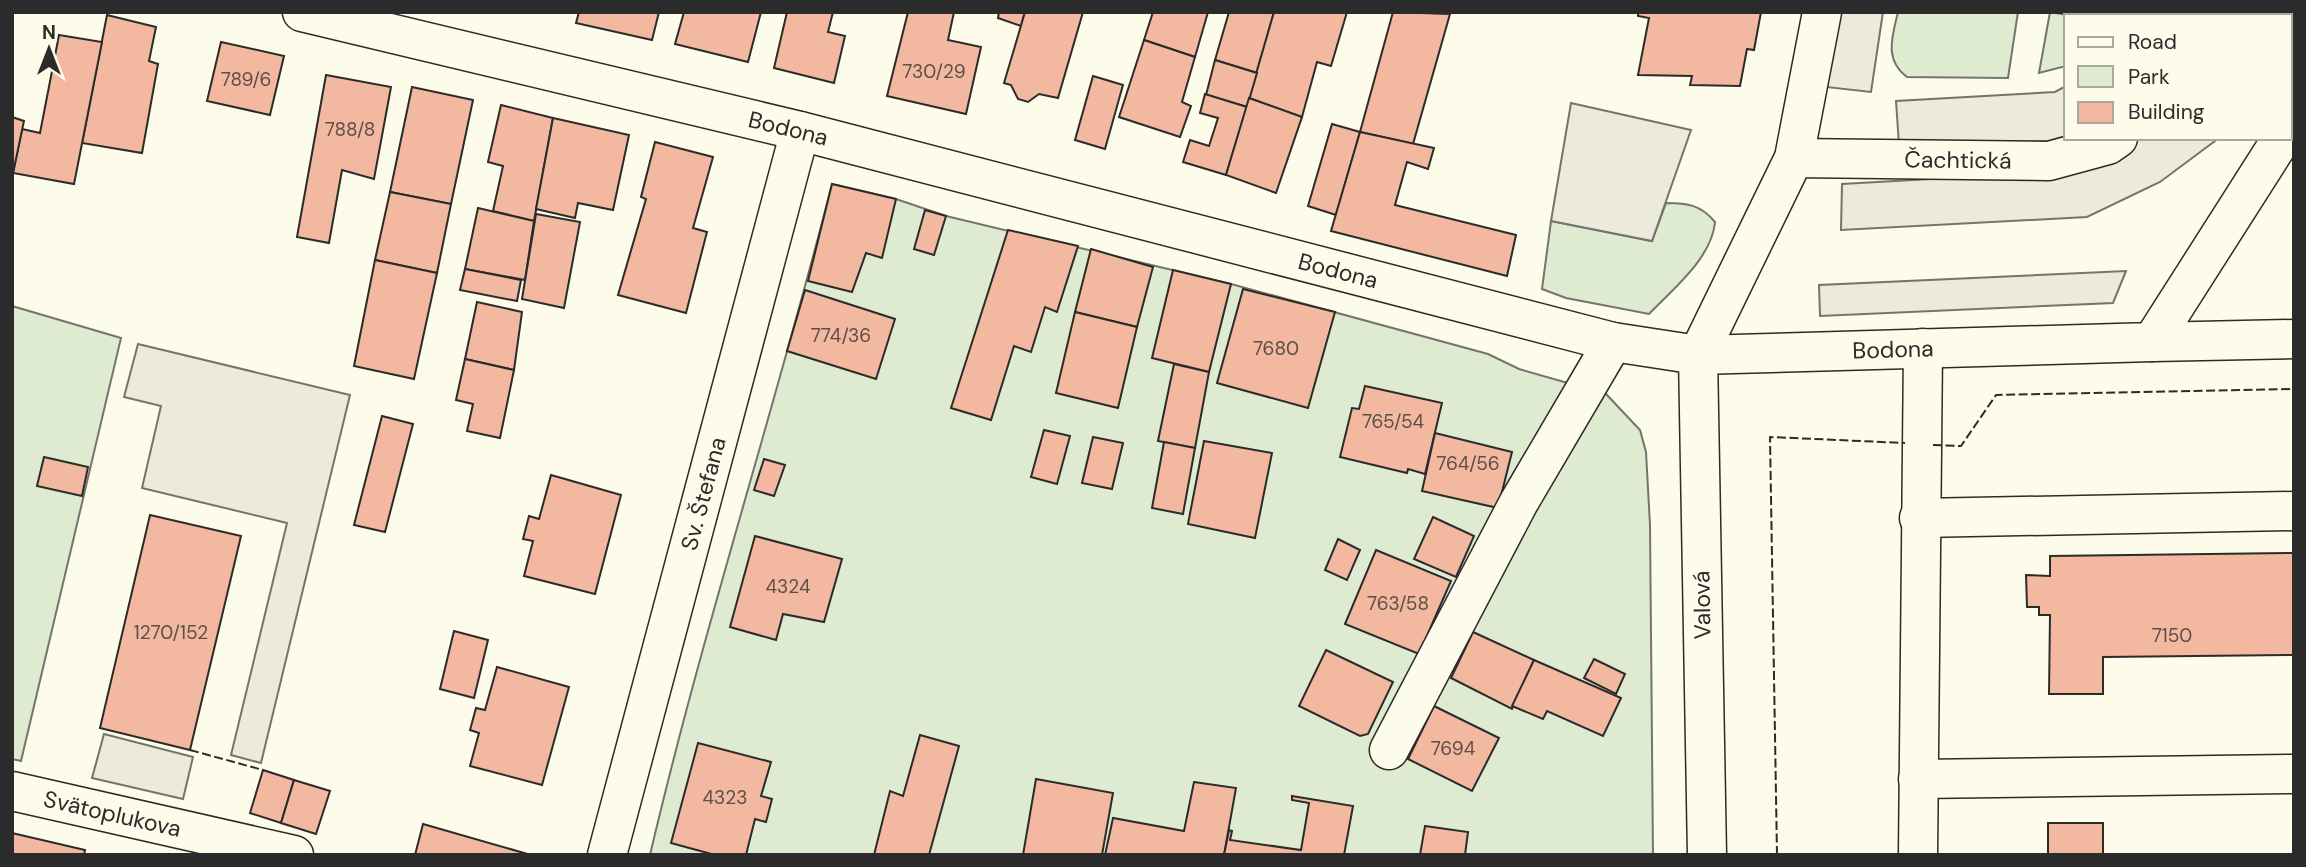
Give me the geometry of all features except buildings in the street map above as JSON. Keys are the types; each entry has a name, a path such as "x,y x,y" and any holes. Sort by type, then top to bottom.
{"street":[{"name":"Bodona","path":"302,12 800,131 1613,342 1698,355 2294,339"},
{"path":"1698,355 1794,158 1822,12"},
{"name":"Sv. Štefana","path":"607,855 800,131"},
{"name":"Čachtická","path":"1794,158 2049,161 2108,145 2115,140"},
{"path":"2152,342 2280,140"},
{"path":"1389,750 1519,502 1613,342"},
{"path":"1918,855 1919,518 1923,348"},
{"name":"Valová","path":"1698,355 1706,855"},
{"path":"1919,518 2294,511"},
{"path":"1918,779 2294,775"},
{"name":"Svätoplukova","path":"12,791 294,855"}],"green space":[{"path":"1898,12 2018,12 2008,78 1907,77 1892,56 1892,39"},
{"path":"2050,12 2064,14 2064,67 2039,73"},
{"path":"832,184 896,199 946,216 1231,284 1488,354 1519,369 1606,394 1640,430 1646,452 1650,525 1653,855 650,855 693,686"},
{"path":"1666,203 1694,206 1715,222 1707,248 1699,261 1649,314 1566,298 1542,289 1551,221 1652,241"},
{"path":"12,306 121,338 21,761 12,759"}],"shaded area":[{"path":"1831,12 1883,12 1871,92 1817,86"},
{"path":"2294,12 2292,46 2292,14 2256,14"},
{"path":"2064,87 2064,137 2049,141 1899,145 1896,101 2055,92"},
{"path":"1571,103 1691,130 1652,241 1551,221"},
{"path":"2136,140 2216,140 2160,182 2087,217 1841,230 1842,184 2075,171"},
{"path":"2126,271 2113,303 1820,316 1819,285"},
{"path":"138,344 350,395 261,763 231,755 287,523 142,488 161,406 124,397"},
{"path":"104,734 193,757 183,799 92,778"}],"fence":[{"path":"1933,445 1961,446 1996,395 2294,389"},
{"path":"1777,855 1770,437 1905,443"},
{"path":"190,750 263,770"}]}
